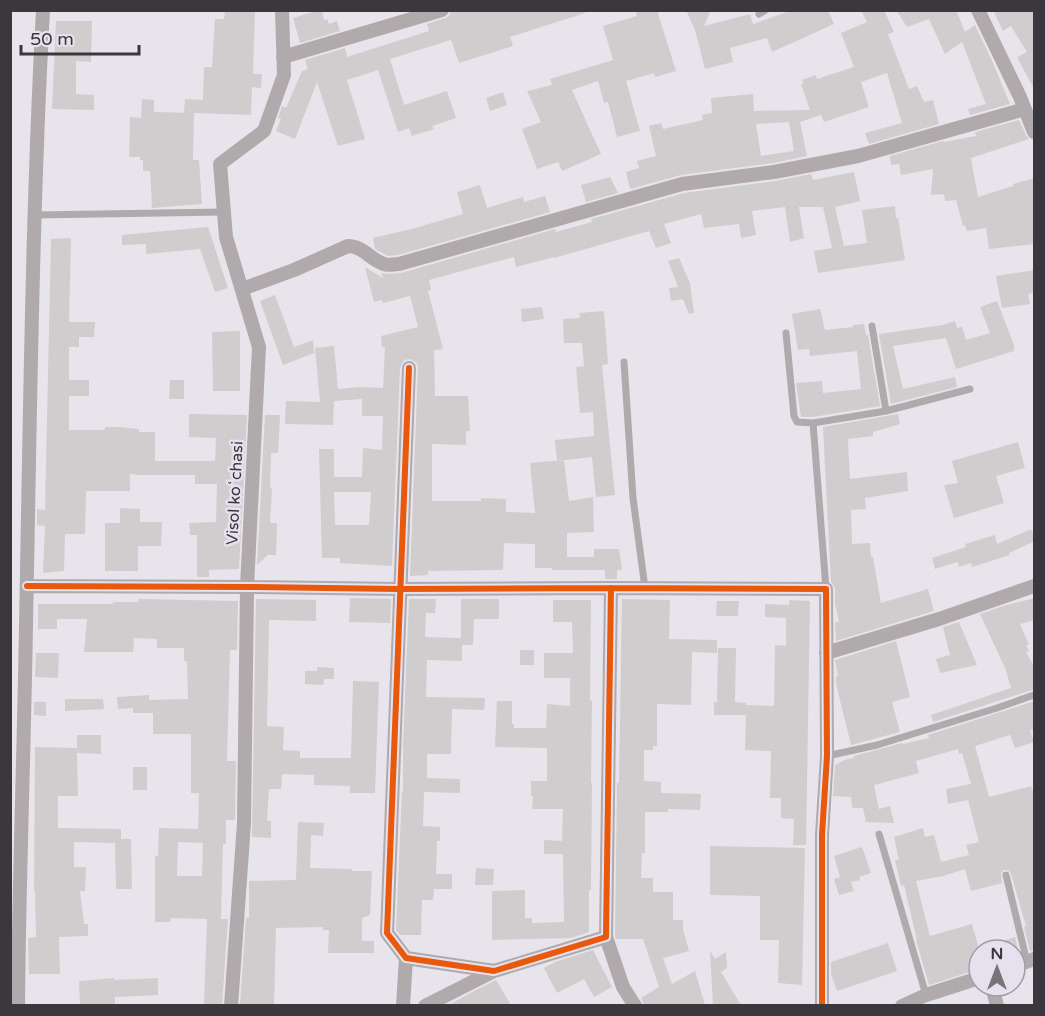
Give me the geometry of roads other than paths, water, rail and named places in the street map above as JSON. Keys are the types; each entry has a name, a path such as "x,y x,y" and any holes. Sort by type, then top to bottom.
{"street":[{"path":"18,1005 29,397 43,10"},
{"name":"Visol koʻchasi","path":"231,1005 244,823 247,586 258,347 226,237 220,164 264,131 284,75 282,10"},
{"path":"283,57 442,10"},
{"path":"978,10 1035,132"},
{"path":"242,289 294,270 348,246 359,248 384,264 399,264 682,184 774,172 858,156 1025,109"},
{"path":"403,1005 406,958 387,933 409,368"},
{"path":"27,586 826,589 827,756 822,835 822,1005"},
{"path":"826,653 939,619 1035,586"},
{"path":"611,588 606,937 623,987 635,1005"},
{"path":"425,1005 494,971 606,937"},
{"path":"406,958 494,971"},
{"path":"902,1005 967,982"}],"lane":[{"path":"35,215 224,212"},
{"path":"872,326 886,411"},
{"path":"786,333 794,416 797,422 813,423 886,411 970,389"},
{"path":"624,362 633,498 645,588"},
{"path":"813,423 826,589"},
{"path":"827,756 878,745 1035,695"},
{"path":"879,834 926,995"},
{"path":"1006,875 1020,938"}]}
